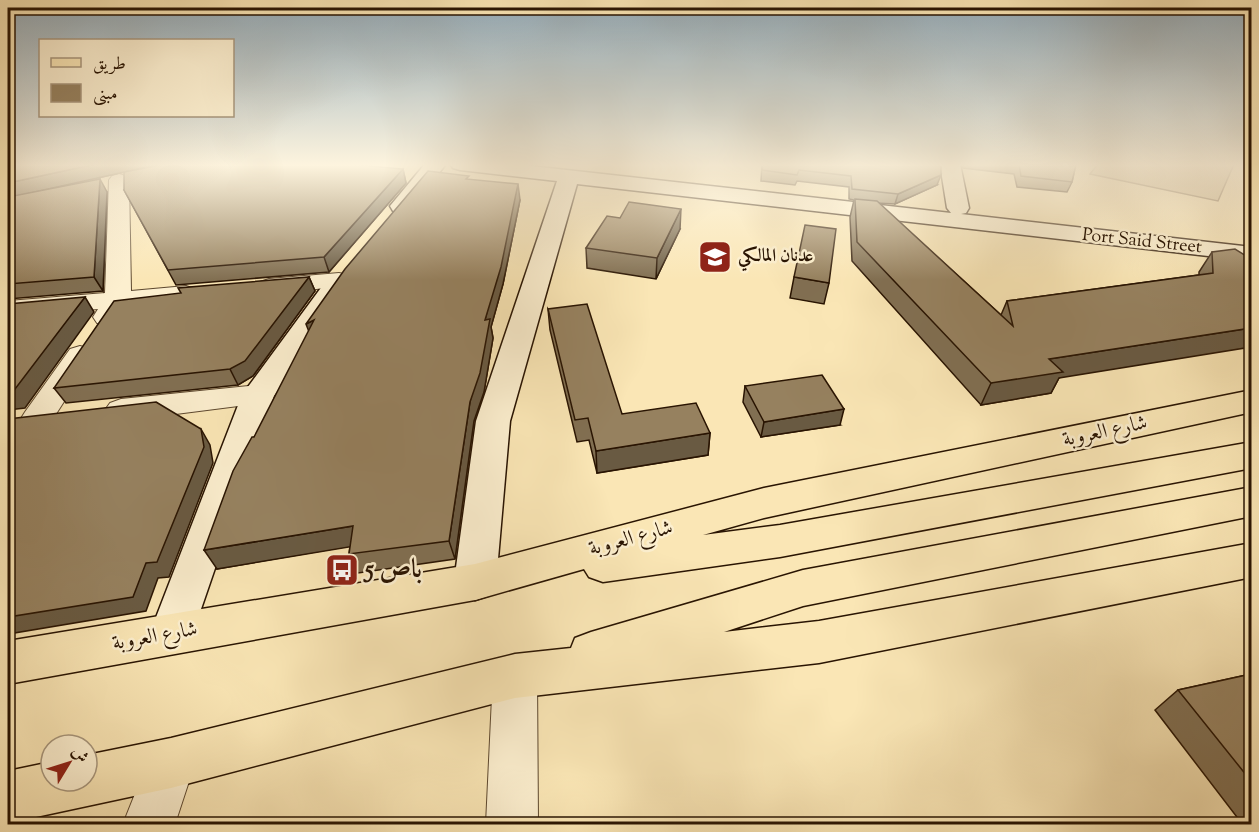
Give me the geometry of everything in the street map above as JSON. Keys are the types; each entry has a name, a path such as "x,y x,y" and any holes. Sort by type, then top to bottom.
{"main road":[{"path":"384,227 404,203"},
{"path":"555,203 494,421 475,582 780,541 1251,455"},
{"name":"Port Said Street","path":"832,203 1251,254"},
{"path":"904,203 1251,241"},
{"path":"957,203 958,208"},
{"path":"172,633 258,395 347,271"},
{"name":"شارع العروبة","path":"8,663 475,582 764,503 1251,401"},
{"path":"99,778 171,763 515,676 803,588 1251,501"},
{"path":"515,676 819,642 1251,560"},
{"path":"8,797 39,791"}],"street":[{"path":"22,421 118,300 119,203"},
{"path":"246,289 347,271"},
{"path":"8,309 211,292"},
{"path":"22,421 258,395"},
{"path":"512,825 515,676"},
{"path":"150,825 171,763"}],"building":[{"path":"8,203 99,203 94,277 8,284"},
{"path":"131,203 373,203 324,257 168,270"},
{"path":"401,203 514,203 501,267 485,320 490,319 480,373 470,402 449,541 349,554 353,526 204,550 233,471 254,437 314,320 306,324 345,269"},
{"path":"629,203 681,209 657,258 586,248 607,216 620,218"},
{"path":"855,203 879,203 1013,326 1007,301 1213,273 1212,252 1235,249 1251,259 1251,328 1049,359 1063,372 991,383 857,242"},
{"path":"805,225 836,229 829,283 794,277"},
{"path":"309,277 245,361 230,369 54,388 114,301 181,293 178,288"},
{"path":"85,297 12,393 8,393 8,304"},
{"path":"587,304 622,414 696,403 710,433 596,451 588,418 575,420 548,309"},
{"path":"822,375 844,409 764,422 745,386"},
{"path":"156,402 201,429 204,447 157,562 146,563 133,597 8,617 8,419"},
{"path":"1251,674 1251,781 1178,690"}],"place":[{"name":"عدنان المالكي","path":"715,257"},
{"name":"باص 5","path":"342,570"}]}
